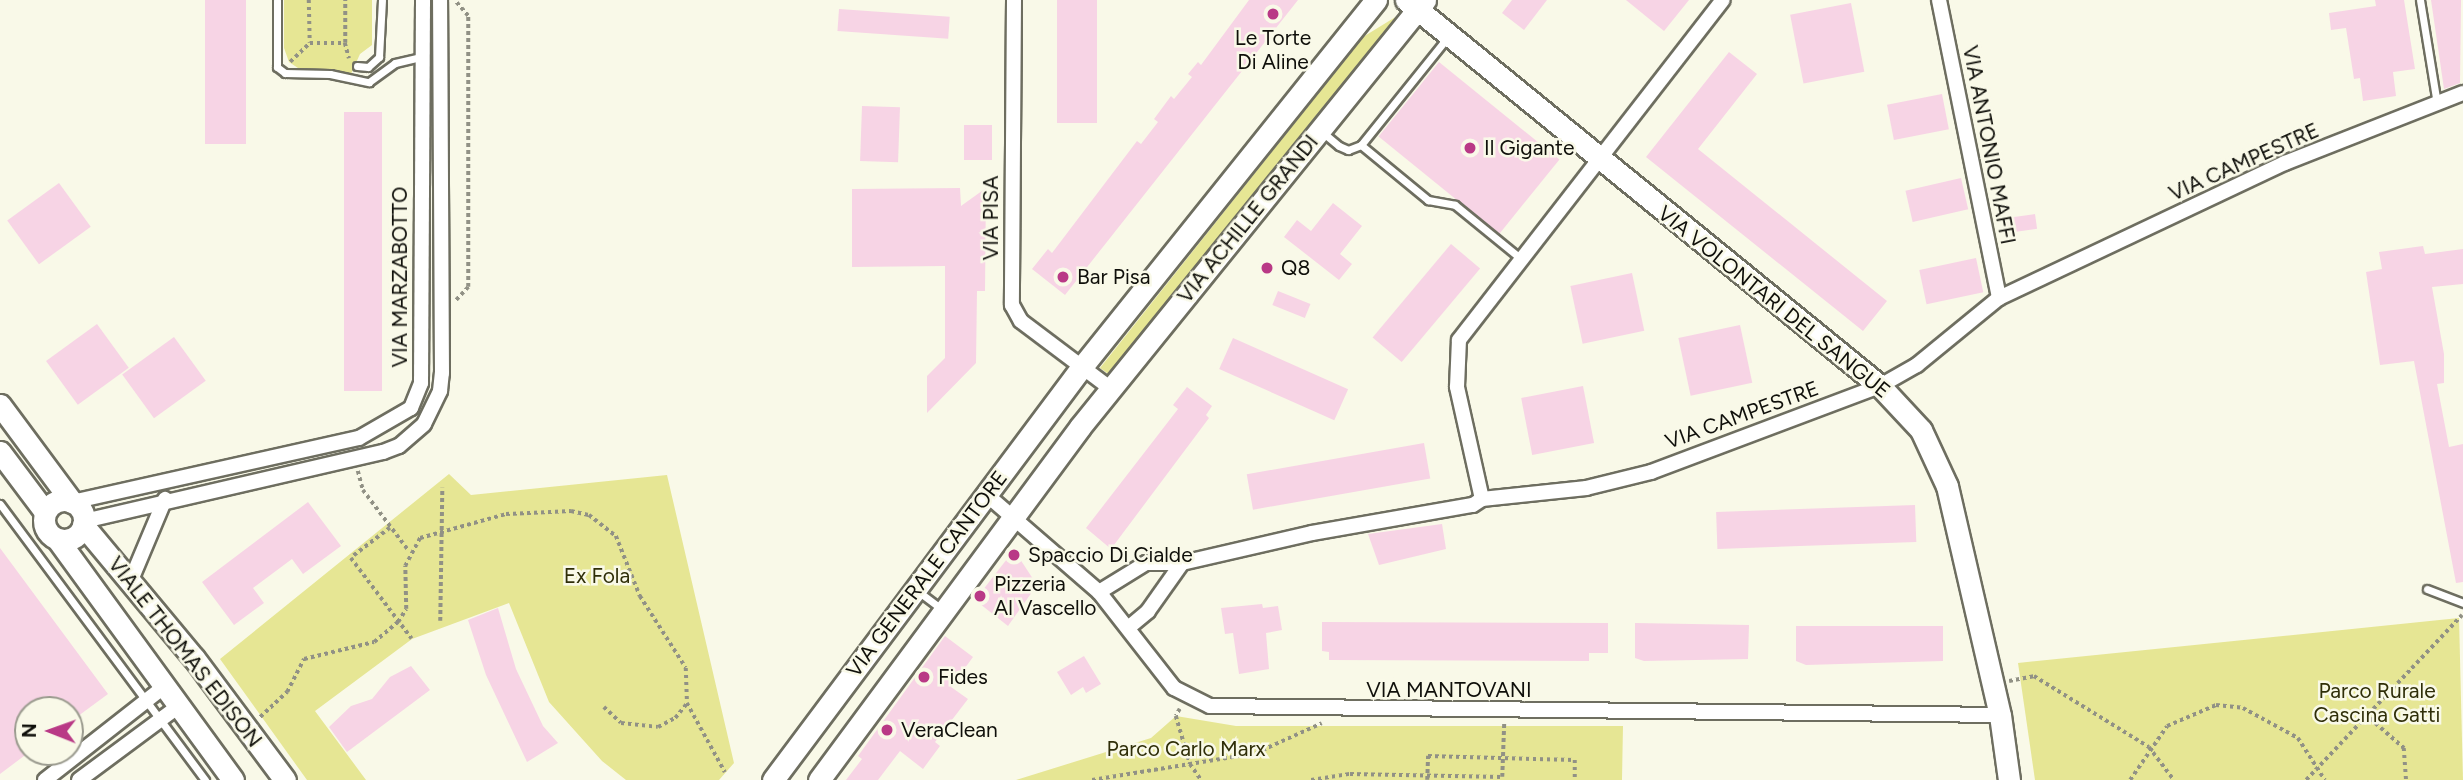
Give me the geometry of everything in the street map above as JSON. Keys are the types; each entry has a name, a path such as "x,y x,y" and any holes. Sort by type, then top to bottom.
{"street":[{"name":"VIA MARZABOTTO","path":"72,502 359,438 411,408 421,383 423,0"},
{"name":"VIA MARZABOTTO","path":"84,523 165,499 391,449 411,437 432,411 442,373 440,0"},
{"name":"VIA PISA","path":"1013,0 1012,304 1021,321 1110,388"},
{"path":"1482,499 1457,387 1459,340 1520,258 1723,0"},
{"name":"VIA ANTONIO MAFFI","path":"1939,0 1998,298"},
{"path":"1371,6 1413,4"},
{"name":"VIA ACHILLE GRANDI","path":"1080,427 1320,130 1413,4"},
{"name":"VIA VOLONTARI DEL SANGUE","path":"1413,4 1448,38 1880,386 1921,430 1936,457 1993,684 2009,780"},
{"name":"VIA ACHILLE GRANDI","path":"1081,368 1371,6"},
{"name":"VIA CAMPESTRE","path":"1099,592 1146,563 1182,563 1312,533 1473,505 1482,499 1586,488 1651,472 1880,386 1917,365 1998,298 2286,163 2463,93"},
{"name":"VIA GENERALE CANTORE","path":"773,780 1081,368"},
{"path":"0,405 72,502 84,523 74,538 58,540 44,526 45,512 0,452"},
{"name":"VIA GENERALE CANTORE","path":"819,780 1080,427"},
{"path":"987,495 1099,592 1161,674 1187,699"},
{"path":"131,580 165,499"},
{"path":"45,512 57,501 72,502"},
{"name":"VIALE THOMAS EDISON","path":"84,523 285,780"},
{"name":"VIALE THOMAS EDISON","path":"58,540 233,780"},
{"path":"1128,628 1148,611 1182,563"},
{"path":"45,780 165,686"},
{"name":"VIA MANTOVANI","path":"1187,699 1210,706 1322,711 2000,715"},
{"path":"79,780 179,706"}],"lane":[{"path":"277,0 277,67 281,70 369,82 395,63 423,57"},
{"path":"357,66 368,67 379,57 382,0"},
{"path":"2420,0 2437,104"},
{"path":"1320,130 1339,146 1349,150 1361,145 1448,38"},
{"path":"1361,145 1428,200 1455,205 1520,258"},
{"path":"0,504 205,780"},
{"path":"2427,589 2463,603"},
{"path":"916,590 943,611"}],"path":[{"path":"309,0 310,43"},
{"path":"281,70 310,43 345,43 345,0"},
{"path":"358,471 363,490 409,551"},
{"path":"440,621 442,488"},
{"path":"245,726 287,692 304,659 374,642 398,622 406,609 404,577 409,551 420,538 441,529 506,514 549,511 589,515 604,523 624,551 640,596 686,668 687,703 725,772"},
{"path":"390,528 351,558 412,639"},
{"path":"2306,780 2365,714 2463,614"},
{"path":"1993,684 2034,676 2149,747 2175,780"},
{"path":"1187,699 1176,716 1190,764 1201,780"},
{"path":"604,707 621,723 658,727 675,718 687,703"},
{"path":"2130,780 2149,747 2167,726 2216,705 2243,708 2298,738 2318,765 2325,780"},
{"path":"1092,780 1256,753 1322,725 1322,711"},
{"path":"1311,780 1350,774 1427,778 1502,777 1504,711"},
{"path":"2365,714 2404,748 2406,780"},
{"path":"1427,778 1428,756 1575,760 1575,780"}],"green space":[{"path":"284,0 372,0 372,45 360,54 351,74 298,68 289,62 284,48"},
{"path":"1402,13 1110,375 1100,368 1363,37"},
{"name":"Ex Fola","path":"449,474 471,495 667,475 734,763 719,780 626,780 602,761 549,702 509,603 412,639 315,711 366,780 307,780 220,659"},
{"name":"Parco Rurale Cascina Gatti","path":"2459,618 2463,780 2035,780 2018,663"},
{"name":"Parco Carlo Marx","path":"1176,716 1236,726 1623,726 1622,780 1016,780 1151,738"}],"building":[{"path":"205,0 246,0 246,144 205,144"},
{"path":"1057,0 1097,0 1097,123 1057,123"},
{"path":"1249,0 1298,0 1065,295 1032,269 1048,249 1052,253 1137,141 1141,144 1158,122 1154,119 1171,96 1174,99 1192,77 1188,74 1198,62 1201,65"},
{"path":"1512,0 1547,0 1524,30 1502,13"},
{"path":"1626,0 1689,0 1664,31"},
{"path":"2375,0 2404,0 2415,69 2393,72 2396,96 2363,101 2360,78 2354,79 2346,28 2331,30 2329,13 2376,6"},
{"path":"2431,0 2461,0 2460,83 2444,89"},
{"path":"1851,3 1864,72 1803,84 1790,15"},
{"path":"839,9 950,17 948,39 837,31"},
{"path":"1729,52 1757,74 1698,149 1887,301 1863,331 1646,157"},
{"name":"Il Gigante","path":"1439,62 1559,160 1499,234 1379,137"},
{"path":"1942,94 1949,129 1894,140 1887,105"},
{"path":"862,106 900,107 898,162 860,161"},
{"path":"344,112 382,112 382,391 344,391"},
{"path":"964,125 992,125 992,160 964,160"},
{"path":"1961,178 1968,209 1913,222 1905,191"},
{"path":"59,183 91,227 39,264 7,221"},
{"path":"960,188 961,206 986,188 985,291 977,291 976,363 927,413 927,376 945,358 945,266 852,267 852,189"},
{"path":"1333,203 1362,226 1340,254 1352,264 1339,280 1284,237 1297,220 1311,231"},
{"path":"2035,214 2037,229 2003,234 2001,219"},
{"path":"1451,244 1480,268 1402,362 1373,337"},
{"path":"2423,246 2425,254 2463,249 2463,284 2432,287 2444,354 2444,383 2437,384 2449,447 2463,444 2463,582 2456,583 2414,361 2380,365 2366,272 2382,269 2379,252"},
{"path":"1976,258 1983,292 1927,304 1919,270"},
{"path":"1632,273 1644,331 1583,344 1570,286"},
{"path":"1278,291 1310,304 1305,318 1272,305"},
{"path":"97,324 129,368 78,405 46,361"},
{"path":"1740,325 1752,383 1691,396 1678,338"},
{"path":"174,337 206,381 154,418 122,375"},
{"path":"1233,338 1348,389 1334,420 1219,369"},
{"path":"1583,386 1594,443 1532,455 1521,398"},
{"path":"1187,387 1212,406 1206,415 1209,418 1111,549 1086,528 1178,409 1173,405"},
{"path":"1424,443 1430,478 1253,510 1247,474"},
{"path":"308,502 341,546 303,574 292,559 253,588 264,603 234,625 202,582"},
{"path":"1915,505 1916,542 1717,549 1716,512"},
{"path":"1442,524 1446,549 1379,565 1368,534"},
{"path":"0,548 108,694 84,712 84,696 14,696 14,764 0,774"},
{"path":"1014,550 1037,585 1008,626 975,600"},
{"path":"1262,604 1263,608 1278,606 1282,630 1266,633 1269,669 1239,674 1233,633 1225,634 1221,608"},
{"path":"498,608 516,669 543,726 558,743 527,762 486,675 468,620"},
{"path":"1322,622 1608,623 1608,653 1589,653 1589,661 1329,660 1329,652 1322,651"},
{"path":"1635,623 1749,625 1748,659 1644,661 1635,658"},
{"path":"1796,626 1943,626 1943,661 1806,665 1796,661"},
{"path":"945,636 973,657 951,687 968,699 935,742 940,746 923,769 900,751 878,780 846,780 862,759 858,756"},
{"path":"1084,656 1101,684 1086,693 1083,687 1071,695 1057,672"},
{"path":"411,666 430,690 347,752 329,727 351,706 372,699 390,677"}],"place":[{"name":"Le Torte Di Aline","path":"1273,14"},
{"name":"Il Gigante","path":"1470,148"},
{"name":"Q8","path":"1267,268"},
{"name":"Bar Pisa","path":"1063,277"},
{"name":"Spaccio Di Cialde","path":"1014,555"},
{"name":"Pizzeria Al Vascello","path":"980,596"},
{"name":"Fides","path":"924,677"},
{"name":"VeraClean","path":"887,730"}]}
